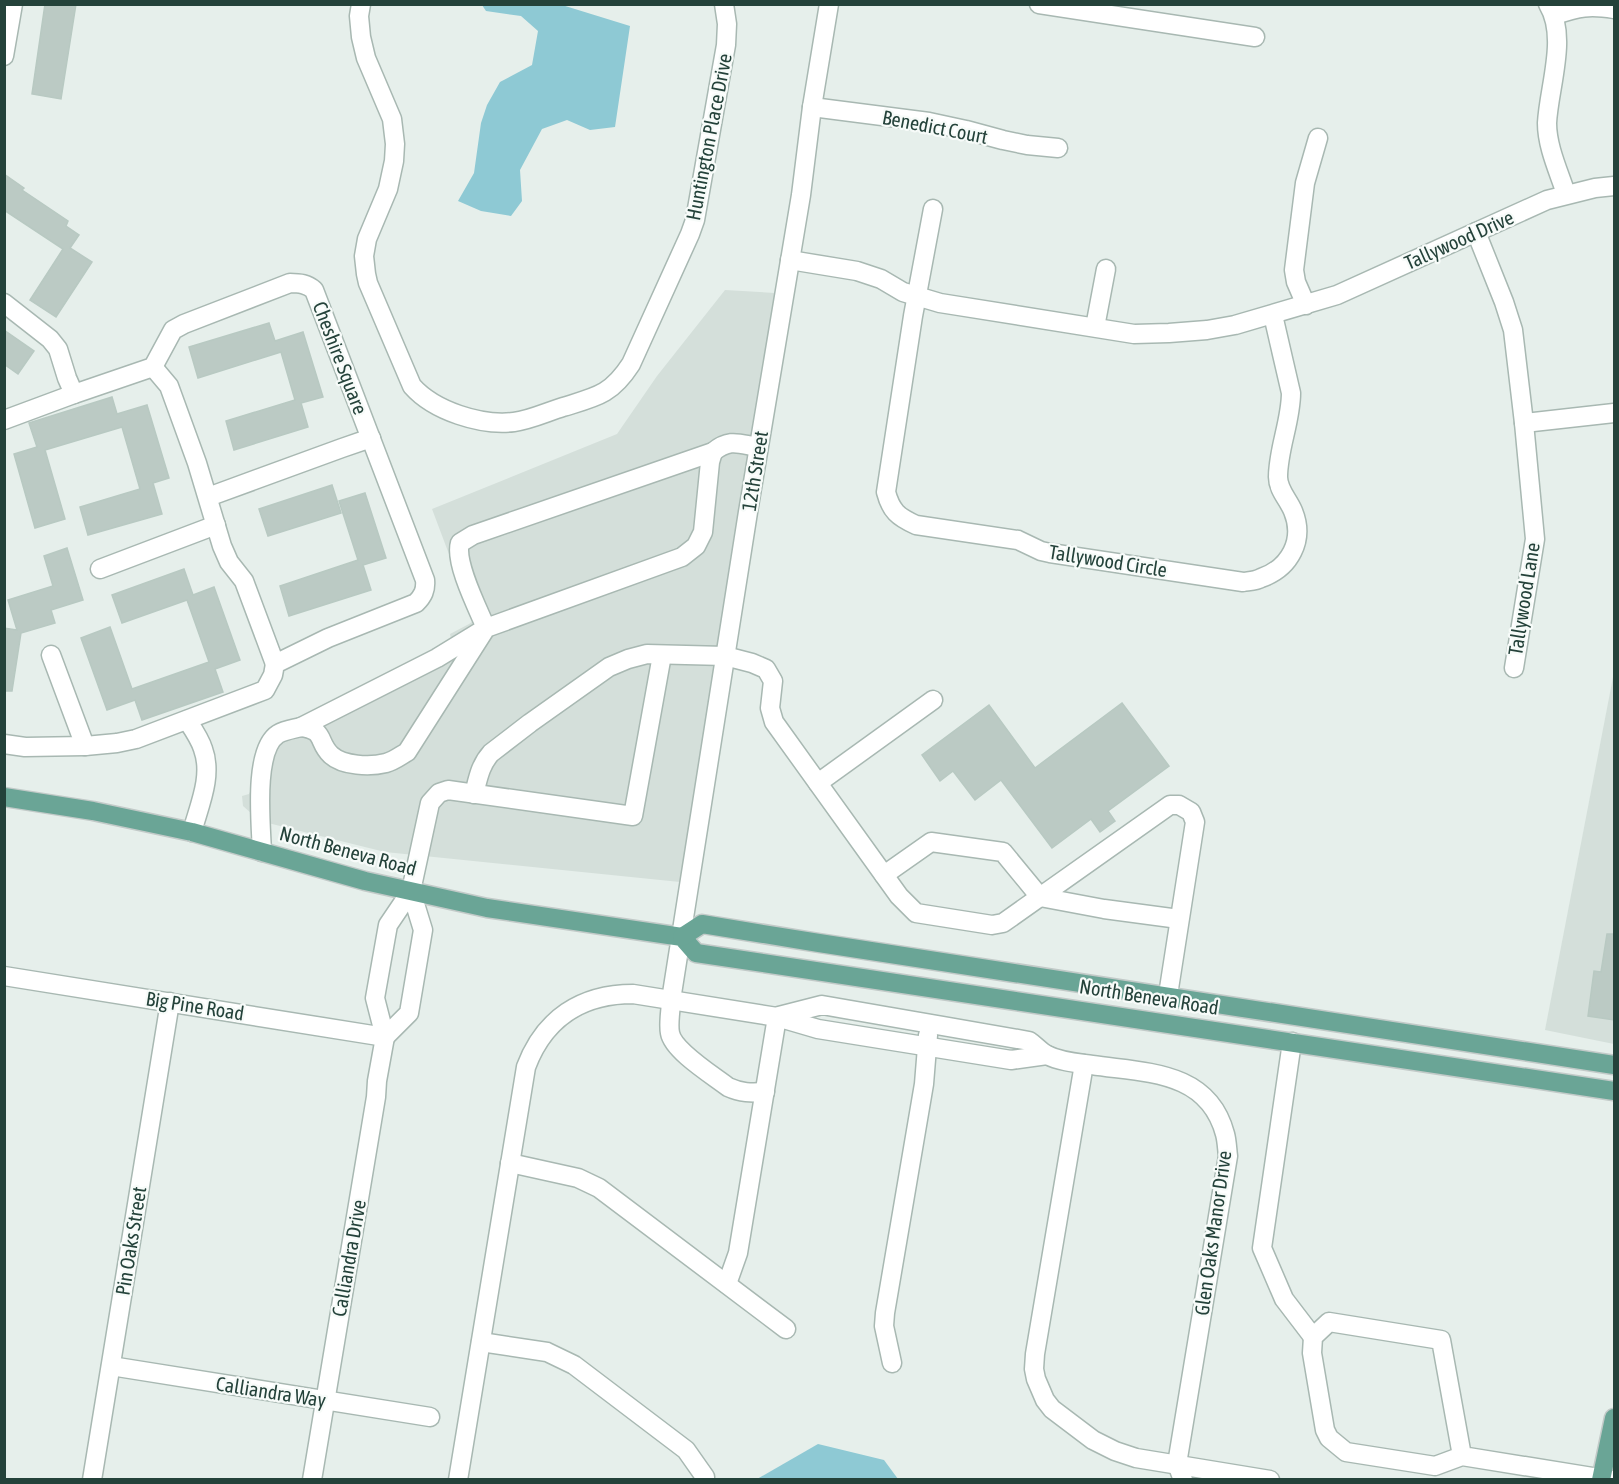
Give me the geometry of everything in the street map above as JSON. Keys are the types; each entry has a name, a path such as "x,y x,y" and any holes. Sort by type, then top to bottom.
{"main road":[{"name":"North Beneva Road","path":"4,797 93,811 192,832 365,881 487,908 682,937 696,953 1614,1091"},
{"name":"North Beneva Road","path":"682,937 702,924 1614,1065"},
{"path":"1604,1479 1614,1418"}],"street":[{"path":"4,56 13,4"},
{"name":"Huntington Place Drive","path":"361,4 359,16 366,58 392,119 395,144 388,189 367,239 364,256 368,283 412,386 445,410 482,421 501,423 517,422 596,397 609,390 621,379 631,364 695,220 726,45 727,24 723,4"},
{"name":"12th Street","path":"682,937 758,447 801,195 812,107 829,4"},
{"path":"1039,4 1255,37"},
{"path":"1566,194 1550,145 1547,124 1558,33 1551,10 1596,6 1614,9"},
{"name":"Benedict Court","path":"812,107 928,122 1027,145 1058,148"},
{"path":"1306,305 1296,282 1294,270 1305,183 1318,138"},
{"name":"Tallywood Drive","path":"790,260 857,271 881,279 903,292 940,303 1134,333 1207,330 1273,315 1337,295 1547,200 1594,188 1614,186"},
{"path":"917,296 933,209"},
{"name":"Tallywood Lane","path":"1476,232 1504,302 1512,330 1535,539 1514,668"},
{"path":"1095,327 1106,269"},
{"name":"Cheshire Square","path":"153,366 173,330 184,324 290,283 301,283 314,290 425,580 426,589 416,603 328,638 276,664"},
{"name":"Tallywood Circle","path":"917,296 886,492 897,514 916,525 1018,540 1050,553 1243,582 1274,573 1287,561 1294,549 1297,534 1296,520 1280,488 1278,478 1291,393 1273,315"},
{"path":"4,303 50,339 58,349 74,394"},
{"path":"4,420 153,366 169,386 229,562 244,581 276,664 270,683 265,690 136,739 85,746 25,747 4,744"},
{"path":"1524,423 1614,413"},
{"name":"Cheshire Square","path":"208,497 371,438"},
{"path":"486,628 462,569 457,550 460,543 473,535 713,452 728,443 758,447"},
{"path":"262,852 260,807 264,757 277,734 301,728 437,658 486,628 682,557 696,546 703,532 713,452"},
{"path":"100,569 216,525"},
{"path":"301,728 312,729 319,734 328,753 338,761 352,765 384,764 393,760 407,752 486,628"},
{"path":"474,794 485,759 530,723 617,663 647,654 725,656 752,663 766,669 773,681 770,708 774,722 898,896 916,913 992,925 1003,923 1170,805 1179,805 1191,812 1194,822 1168,995"},
{"path":"51,655 85,746"},
{"path":"385,1037 409,1013 423,930 411,891 430,803 434,797 448,790 633,816 662,655"},
{"path":"818,783 933,699"},
{"path":"187,720 203,748 207,763 207,776 192,832"},
{"path":"884,875 930,842 1003,852 1040,897 1104,909 1179,919"},
{"name":"Calliandra Drive","path":"312,1479 385,1037 375,998 388,925 411,891"},
{"path":"682,937 671,1000 670,1033 674,1043 682,1052 728,1087 746,1093 765,1092"},
{"name":"Big Pine Road","path":"4,976 385,1037"},
{"name":"Glen Oaks Manor Drive","path":"458,1479 526,1067 543,1034 557,1019 571,1009 601,996 633,994 777,1017 818,1029 1011,1060 1047,1055"},
{"name":"Pin Oaks Street","path":"92,1479 170,1002"},
{"name":"Glen Oaks Manor Drive","path":"777,1017 822,1005 1029,1041 1047,1055 1071,1062 1169,1076 1188,1084 1211,1104 1226,1135 1228,1156 1180,1472"},
{"path":"727,1284 738,1253 777,1017"},
{"path":"892,1363 884,1326 885,1312 924,1084 930,1024"},
{"path":"1292,1041 1262,1248 1284,1299 1313,1337 1312,1353 1325,1430 1329,1438 1346,1452 1435,1466 1462,1456 1604,1479"},
{"path":"1084,1064 1035,1354 1036,1379 1045,1400 1052,1409 1093,1440 1115,1451 1180,1472 1270,1479"},
{"path":"510,1163 578,1178 599,1188 786,1329"},
{"path":"1313,1337 1329,1322 1441,1340 1462,1456"},
{"path":"481,1342 547,1352 574,1365 686,1450 705,1477"},
{"name":"Calliandra Way","path":"111,1366 430,1417"}],"shaded area":[{"path":"725,290 775,293 738,511 680,882 385,852 260,821 243,806 242,796 249,794 251,790 256,752 267,743 451,639 450,634 473,621 432,509 617,434 657,376"},
{"path":"1614,672 1614,1044 1545,1030"}],"water":[{"path":"482,5 562,5 630,26 615,127 590,130 567,120 542,129 520,170 522,201 511,216 481,211 458,201 474,173 481,123 487,105 500,82 532,65 538,31 521,16 486,11"},
{"path":"818,1444 884,1460 898,1479 757,1479"}],"building":[{"path":"45,4 76,4 61,99 32,94"},
{"path":"4,174 24,188 22,190 68,221 66,226 79,235 70,248 92,262 56,317 30,300 63,249 4,210"},
{"path":"269,323 275,341 303,332 323,397 301,403 308,427 234,450 226,421 295,400 281,352 198,378 189,347"},
{"path":"4,330 34,351 18,374 4,364"},
{"path":"112,397 117,414 147,405 169,478 153,483 162,514 88,535 80,507 140,489 122,427 45,450 65,519 35,528 14,454 37,447 29,423"},
{"path":"332,485 341,513 268,536 259,509"},
{"path":"365,493 386,558 363,565 371,590 289,616 280,586 358,560 339,501"},
{"path":"67,548 83,600 51,610 55,623 21,633 12,691 4,691 4,628 17,630 8,600 53,586 44,556"},
{"path":"184,569 193,595 214,587 240,660 215,669 223,692 142,720 135,700 107,710 81,638 110,627 132,689 209,662 187,600 122,623 112,595"},
{"path":"1122,703 1169,766 1108,811 1115,821 1100,832 1091,819 1052,848 1001,780 975,800 953,771 940,781 922,755 989,705 1035,768"},
{"path":"1607,934 1614,934 1614,1020 1588,1016 1594,971 1601,972"}]}
